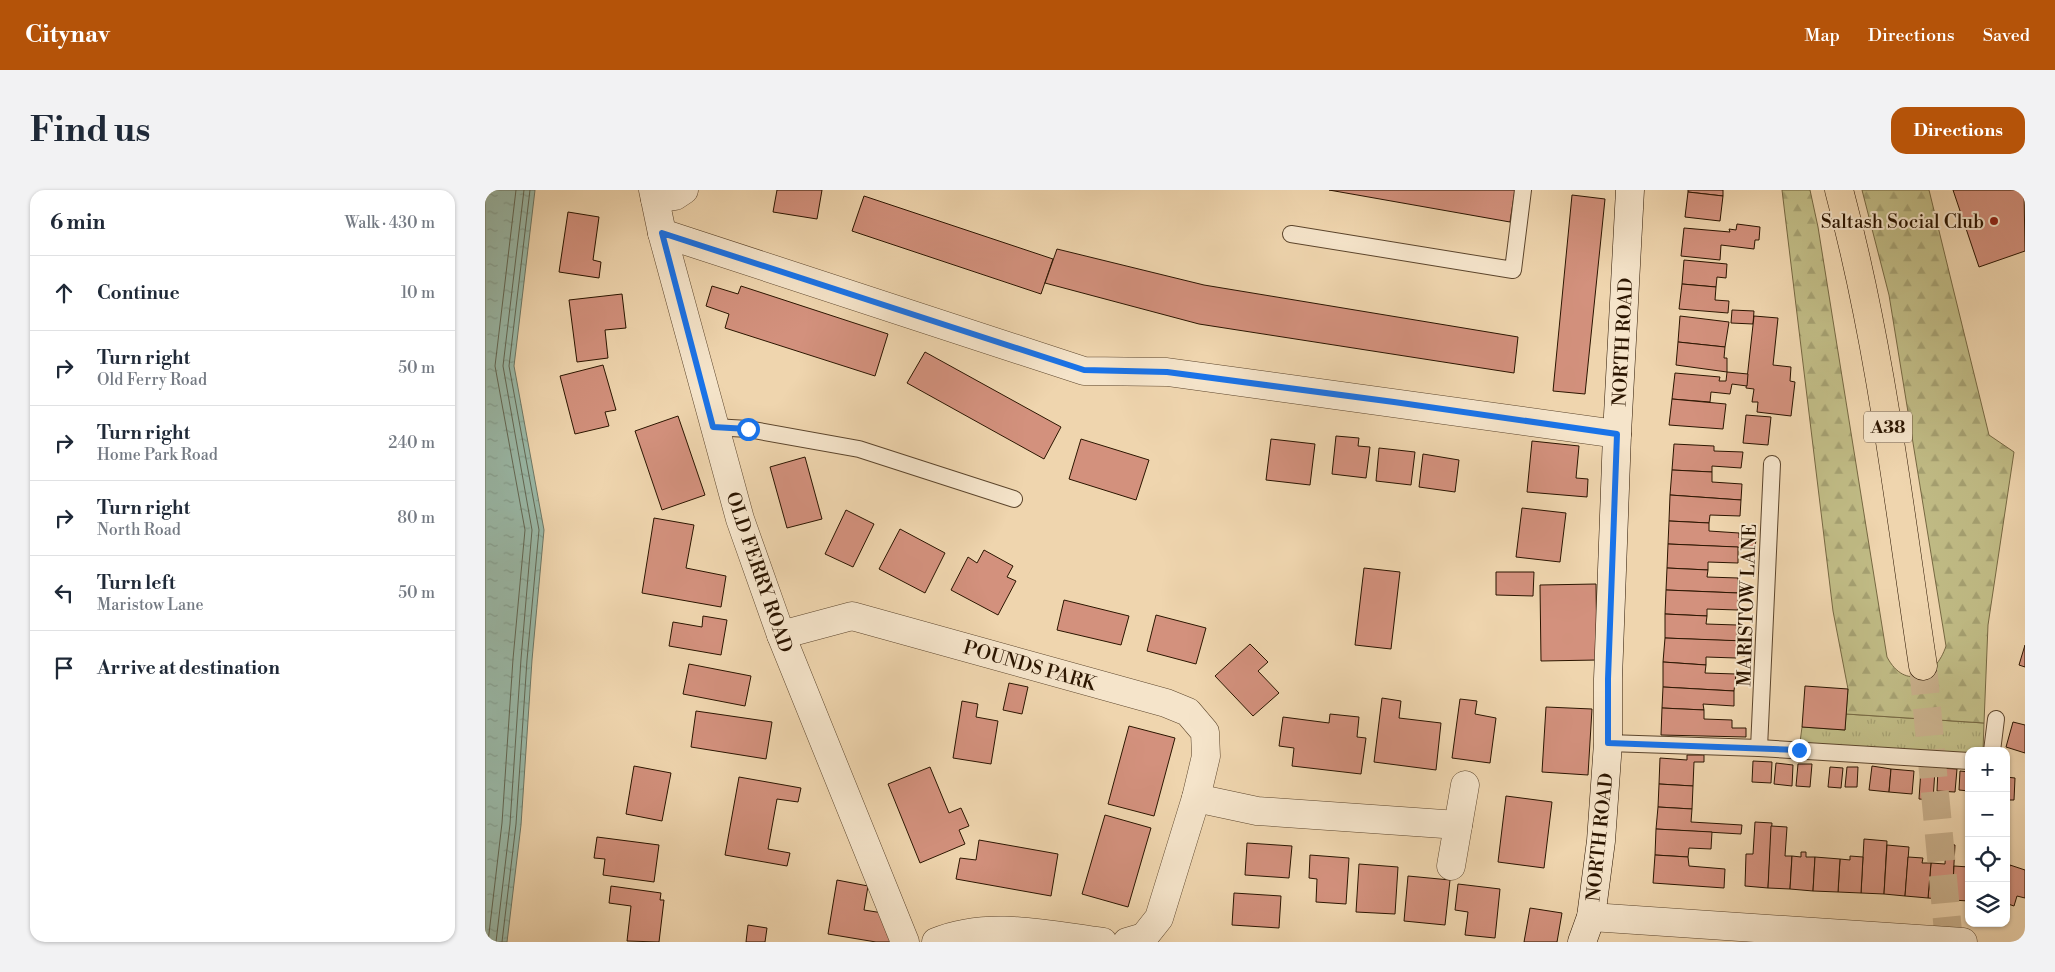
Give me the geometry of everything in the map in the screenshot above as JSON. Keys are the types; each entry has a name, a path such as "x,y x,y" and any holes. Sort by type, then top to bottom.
{"highway":[{"name":"A38","path":"1839,190 1855,249 1883,395 1923,666"}],"street":[{"path":"654,195 675,196 684,190"},
{"name":"NORTH ROAD","path":"1582,942 1591,917 1601,841 1608,743 1608,679 1617,434 1630,190"},
{"name":"OLD FERRY ROAD","path":"654,195 662,233 713,427 740,519 781,635 905,942"},
{"path":"662,233 1084,370 1167,372 1617,434"},
{"name":"POUNDS PARK","path":"781,635 852,616 1166,703 1188,712 1205,732 1206,756 1196,798 1159,918 1144,937 1127,942"},
{"path":"1451,866 1465,785"},
{"path":"1196,798 1257,811 1458,825"},
{"path":"1591,917 1963,942"},
{"path":"936,942 951,936 985,930 1031,932 1103,942"}],"lane":[{"path":"1291,234 1513,270 1523,190"},
{"path":"713,427 748,429 859,450 1014,499"},
{"name":"MARISTOW LANE","path":"1759,748 1772,464"},
{"path":"1992,747 1996,719"},
{"path":"1608,743 1759,748 1965,761"}],"green space":[{"path":"1782,190 1810,190 1818,227 1887,657 1894,668 1902,674 1911,677 1928,672 1935,666 1946,646 1889,295 1862,190 1929,190 1989,435 2014,452 1988,625 1984,723 1846,714 1848,689 1833,611"},
{"path":"1846,714 1984,723 1983,747 1965,747 1965,761 1799,750 1802,727 1845,730"}],"water":[{"path":"485,190 535,190 514,366 544,530 532,660 521,825 507,942 485,942"}],"building":[{"path":"777,190 822,190 817,219 773,212"},
{"path":"1329,190 1515,190 1510,222"},
{"path":"1688,190 1723,190 1723,196 1688,192"},
{"name":"Saltash Social Club","path":"1953,190 2024,190 2025,251 1979,267"},
{"path":"1688,192 1723,196 1720,221 1685,217"},
{"path":"1572,195 1605,199 1585,394 1553,391"},
{"path":"864,196 1053,259 1041,294 852,231"},
{"path":"568,212 599,217 593,260 601,262 599,278 559,272"},
{"path":"1737,224 1760,227 1759,240 1755,240 1754,249 1721,245 1720,260 1681,256 1684,228 1730,232 1729,229 1736,230"},
{"path":"1057,249 1204,285 1518,337 1514,373 1199,324 1045,283"},
{"path":"1684,260 1727,264 1726,278 1717,277 1716,287 1682,284"},
{"path":"1682,284 1716,287 1715,300 1729,301 1728,313 1679,309"},
{"path":"712,286 738,294 741,286 888,334 875,376 725,328 729,314 706,306"},
{"path":"622,294 626,328 605,330 608,358 577,362 569,300"},
{"path":"1732,310 1754,311 1753,324 1731,323"},
{"path":"1680,316 1729,322 1725,347 1678,342"},
{"path":"1754,316 1778,318 1773,365 1791,367 1790,381 1795,382 1791,416 1757,412 1758,402 1752,402 1754,389 1746,388"},
{"path":"1678,342 1725,347 1724,358 1727,358 1727,372 1676,365"},
{"path":"925,352 1061,427 1044,459 907,383"},
{"path":"603,365 616,410 605,412 609,426 575,434 560,376"},
{"path":"1727,372 1748,374 1747,386 1732,384 1730,394 1711,392 1710,402 1672,399 1675,373 1720,377 1719,381 1726,381"},
{"path":"1672,399 1726,404 1723,429 1669,425"},
{"path":"1746,415 1771,417 1768,445 1743,443"},
{"path":"678,416 705,495 662,510 635,431"},
{"path":"1336,436 1359,438 1358,446 1370,447 1366,478 1332,474"},
{"path":"1081,439 1149,460 1136,500 1069,479"},
{"path":"1271,439 1315,444 1310,485 1266,480"},
{"path":"1532,441 1579,446 1576,478 1588,479 1587,497 1527,492"},
{"path":"1674,444 1714,446 1714,451 1743,452 1741,468 1712,466 1712,472 1672,470"},
{"path":"1379,448 1415,452 1411,485 1376,481"},
{"path":"1423,454 1459,460 1455,492 1419,487"},
{"path":"805,457 822,519 787,528 770,467"},
{"path":"1672,470 1712,472 1712,482 1742,484 1741,500 1670,495"},
{"path":"1670,495 1741,500 1740,516 1710,515 1709,523 1669,521"},
{"path":"1522,508 1566,513 1560,562 1516,557"},
{"path":"846,510 874,524 853,567 825,554"},
{"path":"654,518 694,525 686,568 726,576 721,607 642,593"},
{"path":"1669,521 1709,523 1709,531 1739,533 1739,538 1756,539 1755,548 1668,544"},
{"path":"900,529 945,553 925,593 879,569"},
{"path":"1668,544 1738,547 1738,563 1708,562 1708,570 1667,568"},
{"path":"984,550 1013,566 1007,577 1016,581 998,615 951,590 968,557 977,563"},
{"path":"1364,568 1400,572 1391,649 1355,645"},
{"path":"1667,568 1708,570 1707,577 1738,578 1738,593 1666,590"},
{"path":"1496,572 1534,572 1533,596 1496,595"},
{"path":"1596,584 1597,660 1541,661 1540,585"},
{"path":"1666,590 1738,593 1738,610 1707,609 1707,616 1665,614"},
{"path":"1064,600 1129,616 1121,645 1057,630"},
{"path":"1665,614 1707,616 1706,624 1737,625 1737,641 1665,638"},
{"path":"1156,615 1206,628 1196,664 1147,651"},
{"path":"703,616 727,620 721,655 669,646 673,622 702,627"},
{"path":"1665,638 1745,641 1745,656 1736,655 1736,658 1706,657 1706,665 1663,662"},
{"path":"1250,644 1268,662 1258,671 1279,693 1253,716 1215,676"},
{"path":"2025,645 2025,667 2019,665"},
{"path":"1663,662 1706,665 1705,673 1736,674 1734,691 1663,687"},
{"path":"689,664 751,676 745,706 683,694"},
{"path":"1009,683 1028,687 1022,714 1003,710"},
{"path":"1805,686 1848,689 1845,730 1802,727"},
{"path":"1663,687 1734,691 1734,706 1703,704 1704,710 1662,708"},
{"path":"1382,698 1401,701 1399,718 1441,723 1436,770 1374,762"},
{"path":"1460,699 1477,701 1475,714 1496,718 1490,763 1452,758"},
{"path":"962,701 978,704 976,717 998,721 991,764 953,758"},
{"path":"1546,707 1592,709 1588,775 1542,772"},
{"path":"1662,708 1704,710 1704,719 1732,720 1732,728 1746,728 1746,737 1661,735"},
{"path":"696,711 772,722 766,759 691,747"},
{"path":"1330,714 1359,717 1357,737 1366,738 1361,774 1292,766 1294,748 1279,746 1283,717 1329,723"},
{"path":"2013,722 2025,725 2025,753 2006,747"},
{"path":"1129,726 1175,738 1154,816 1108,804"},
{"path":"1687,755 1704,755 1704,762 1694,762 1693,786 1659,784 1660,758 1687,760"},
{"path":"1753,761 1772,762 1771,783 1752,782"},
{"path":"1776,763 1793,765 1792,786 1774,784"},
{"path":"1798,764 1812,764 1810,787 1796,786"},
{"path":"634,766 671,773 662,821 626,814"},
{"path":"1872,766 1891,769 1889,792 1869,790"},
{"path":"930,767 949,813 961,808 969,826 959,830 965,844 920,863 888,784"},
{"path":"1830,767 1843,768 1841,788 1828,787"},
{"path":"1847,767 1858,767 1857,787 1845,787"},
{"path":"1938,768 1957,769 1955,792 1937,791"},
{"path":"1891,769 1914,771 1912,794 1889,792"},
{"path":"1921,769 1935,770 1933,800 1919,799"},
{"path":"1960,771 1965,772 1965,791 1959,790"},
{"path":"739,777 801,788 798,802 777,799 768,849 790,853 787,866 725,855"},
{"path":"2010,777 2015,778 2014,800 2010,800"},
{"path":"1659,784 1693,786 1692,809 1658,807"},
{"path":"1506,796 1552,802 1544,868 1498,862"},
{"path":"1658,807 1692,809 1691,822 1742,825 1741,834 1656,829"},
{"path":"1105,815 1151,828 1128,907 1082,894"},
{"path":"1755,822 1772,823 1768,888 1745,886 1746,854 1753,854"},
{"path":"1771,826 1787,827 1785,856 1792,856 1790,889 1768,888"},
{"path":"1656,829 1712,832 1711,849 1689,848 1688,857 1655,855"},
{"path":"597,837 659,845 654,882 603,875 605,859 594,858"},
{"path":"1864,839 1887,841 1884,894 1861,893"},
{"path":"979,840 1058,854 1051,896 956,879 960,858 976,860"},
{"path":"1247,843 1292,846 1289,878 1245,875"},
{"path":"1946,844 1955,845 1952,900 1928,898 1931,863 1945,864"},
{"path":"1887,845 1909,847 1905,896 1884,894"},
{"path":"1801,852 1806,852 1806,857 1815,857 1813,891 1790,889 1792,856 1801,857"},
{"path":"1310,855 1349,858 1346,904 1316,902 1317,879 1309,878"},
{"path":"1655,855 1688,857 1689,866 1725,869 1724,888 1653,883"},
{"path":"1850,856 1863,857 1861,893 1838,892 1840,859 1850,860"},
{"path":"1815,857 1840,859 1838,892 1813,891"},
{"path":"1908,857 1923,858 1922,863 1931,863 1928,898 1905,896"},
{"path":"1359,864 1398,867 1395,914 1356,912"},
{"path":"2010,865 2025,870 2025,898 2017,896 2014,906 2010,905"},
{"path":"1954,866 1965,867 1965,901 1952,900"},
{"path":"1408,876 1450,880 1445,925 1404,921"},
{"path":"837,880 868,886 864,910 889,914 900,942 876,942 828,934"},
{"path":"1458,884 1500,889 1495,938 1465,935 1468,912 1455,910"},
{"path":"611,886 661,893 660,900 664,900 659,942 627,941 631,906 609,903"},
{"path":"1234,893 1281,896 1279,928 1232,925"},
{"path":"1530,908 1562,913 1557,942 1524,942"},
{"path":"748,925 767,928 765,942 746,942"}],"tunnel":[{"path":"1923,666 1949,942"}],"place":[{"name":"Saltash Social Club","path":"1994,221"}],"route":[{"path":"748,429 713,427 662,233 1084,370 1167,372 1617,434 1608,679 1608,743 1799,750"}]}
